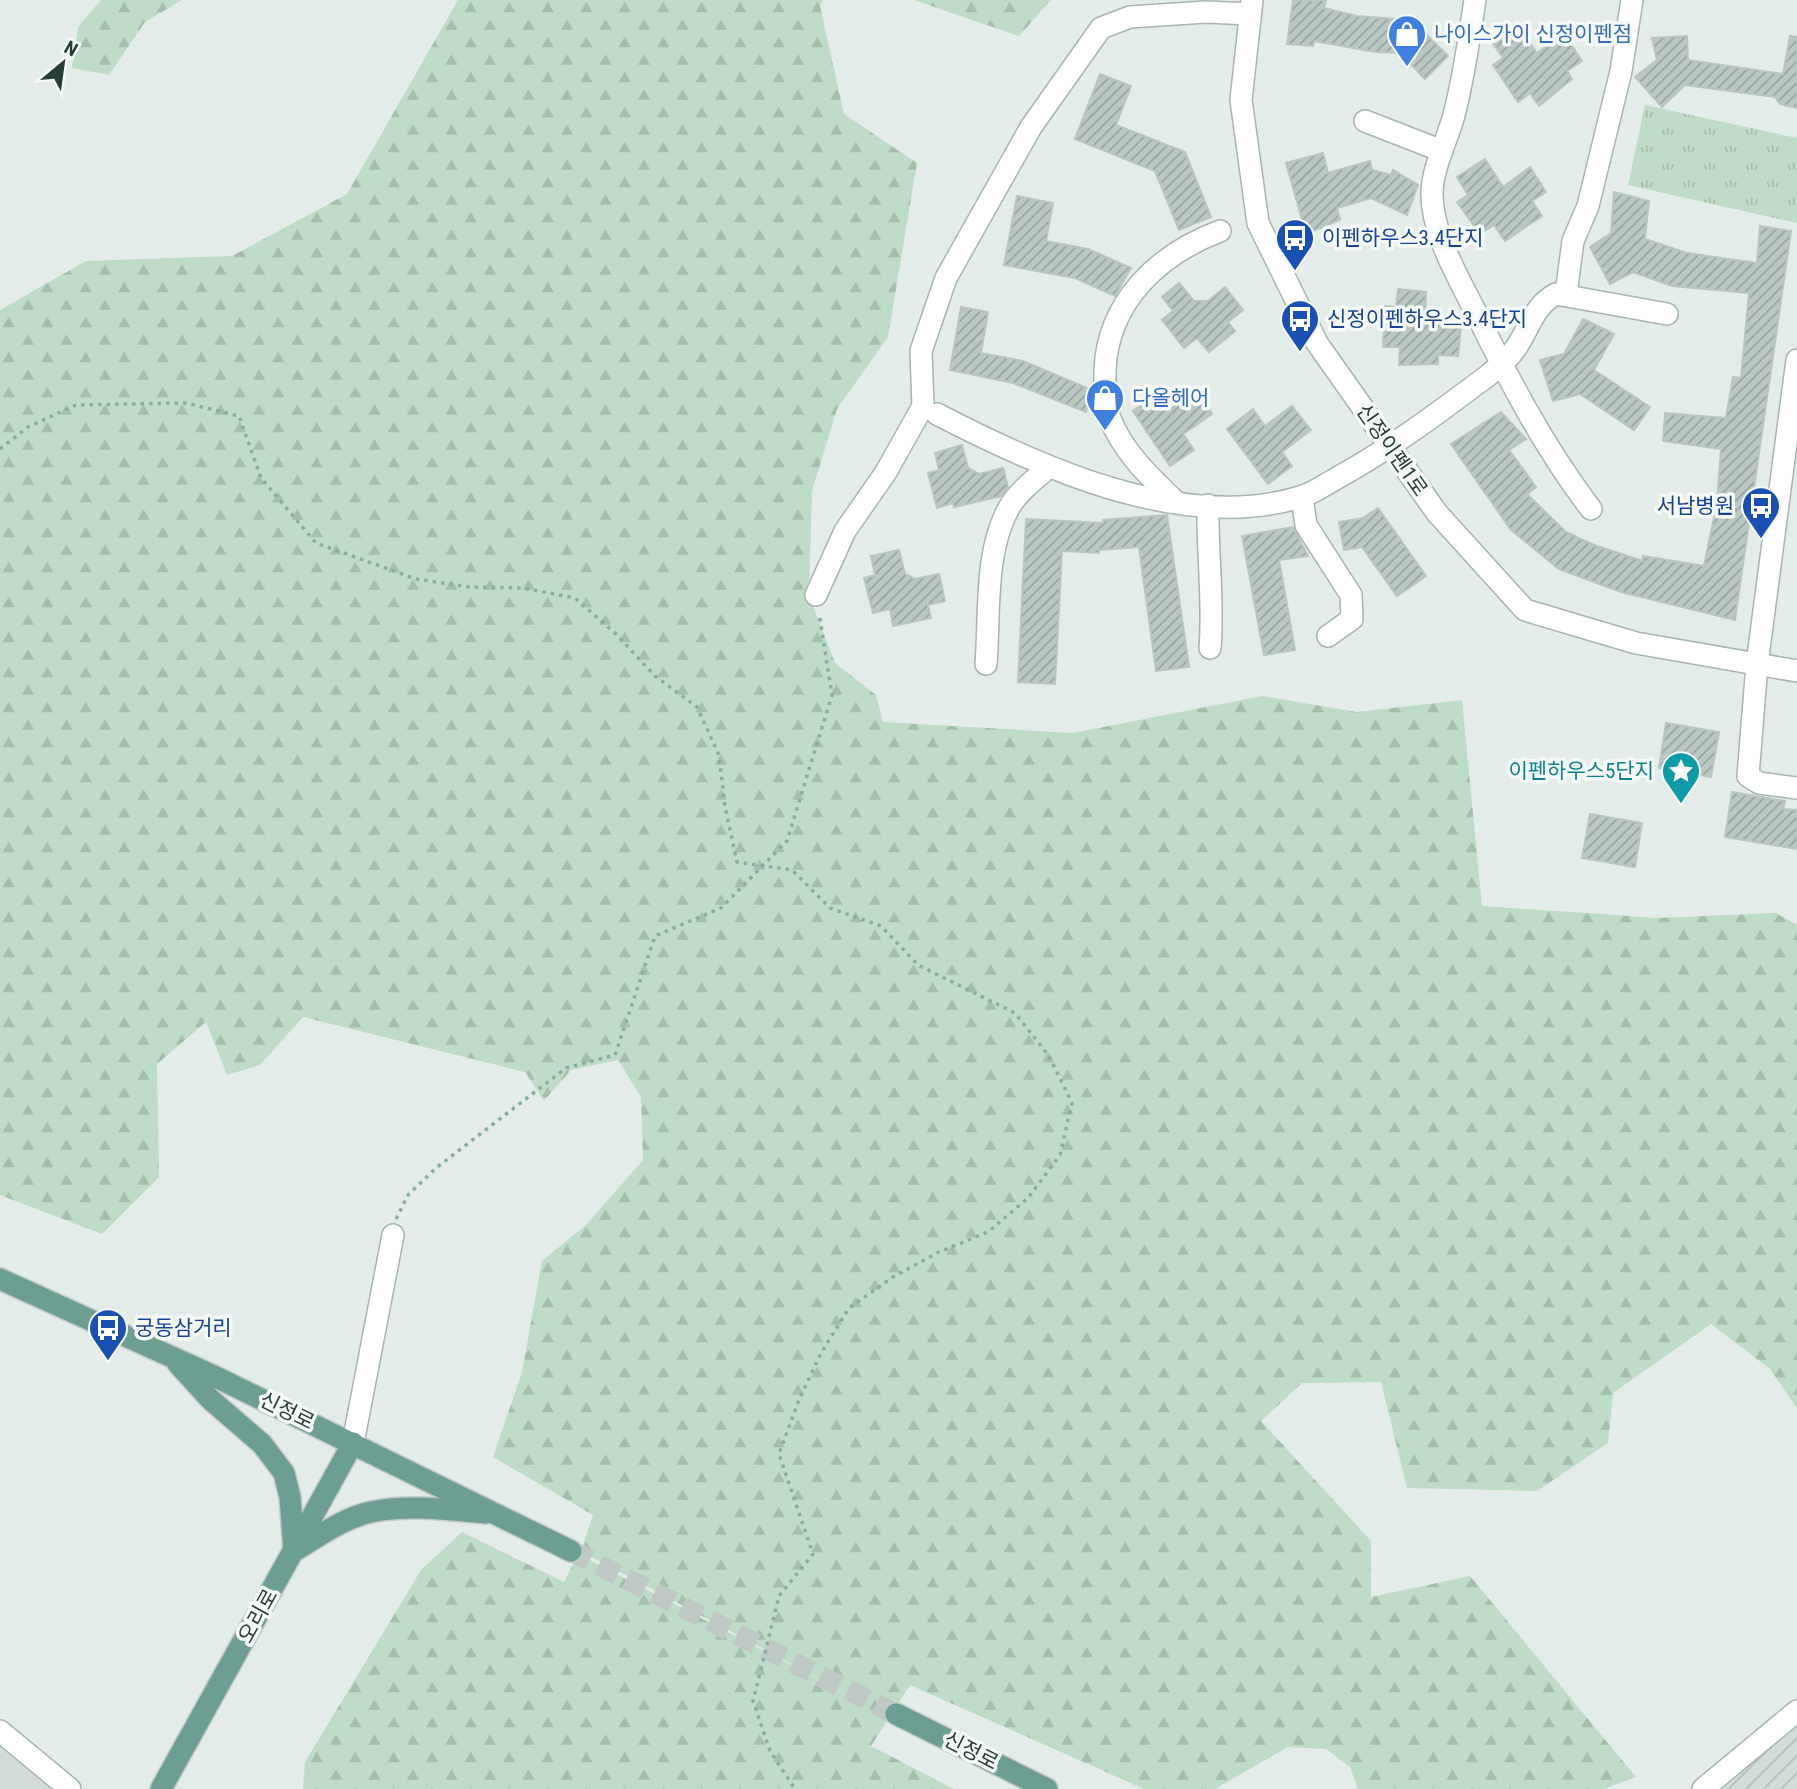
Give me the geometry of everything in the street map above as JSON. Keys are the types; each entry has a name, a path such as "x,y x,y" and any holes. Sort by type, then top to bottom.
{"main road":[{"name":"신정로","path":"0,1279 170,1355 571,1551"},
{"path":"170,1355 210,1399 273,1456 284,1473 290,1497 294,1551 346,1521 371,1512 432,1509 495,1513"},
{"name":"오리로","path":"161,1789 353,1443"},
{"name":"신정로","path":"896,1714 1047,1789"}],"street":[{"path":"1475,0 1465,67 1432,192 1434,212 1450,259 1502,365 1561,469 1591,509"},
{"path":"1566,294 1573,241 1588,206 1620,71 1632,0"},
{"path":"816,594 845,531 886,472 923,406 921,351 946,278 1031,127 1101,28 1130,17 1251,7"},
{"name":"신정이펜1로","path":"1251,7 1241,100 1258,223 1317,344 1437,513 1525,610 1636,643 1797,671"},
{"path":"1365,121 1442,151"},
{"path":"1176,502 1144,470 1110,419 1105,394 1109,339 1127,301 1155,267 1182,247 1220,230"},
{"path":"937,414 1048,468 1090,483 1176,502 1251,505 1302,497 1390,448 1502,365 1518,345 1539,305 1556,294 1667,314"},
{"path":"1797,360 1758,664 1748,776 1759,782 1797,788"},
{"path":"986,664 994,550 999,528 1012,503 1048,468"},
{"path":"1302,497 1306,525 1351,595 1352,619 1328,636"},
{"path":"1208,505 1208,572 1212,622 1210,648"},
{"path":"353,1443 393,1235"},
{"path":"1703,1789 1797,1711"},
{"path":"0,1731 70,1789"}],"path":[{"path":"0,449 28,427 76,405 186,403 239,416 261,478 316,543 416,579 469,587 523,588 575,598 615,633 655,676 697,707 719,755 725,807 737,862 792,870 830,908 881,926 918,965 1015,1013 1049,1056 1072,1103 1060,1155 1028,1198 988,1232 916,1265 849,1308 821,1353 798,1402 779,1454 813,1554 779,1596 753,1701 770,1751 795,1789"},
{"path":"393,1235 396,1219 408,1195 445,1161 566,1068 615,1055 655,936 721,908 787,841 832,695 816,594"}],"shaded area":[{"path":"1797,1711 1797,1789 1703,1789"},
{"path":"0,1731 70,1789 0,1789"}],"green space":[{"path":"101,0 182,0 145,22 109,75 72,68 78,27"},
{"path":"458,0 823,0 820,6 844,114 917,163 888,337 837,409 812,491 809,596 835,663 876,695 883,722 1073,733 1262,696 1357,712 1462,700 1482,906 1658,918 1776,913 1797,925 1797,1408 1770,1369 1711,1324 1613,1393 1608,1443 1537,1491 1407,1488 1381,1382 1302,1383 1261,1421 1371,1541 1371,1597 1470,1576 1636,1777 1604,1789 1358,1789 1350,1767 1326,1749 1288,1747 1215,1789 1144,1789 910,1685 871,1746 954,1789 303,1789 305,1762 421,1570 462,1532 564,1582 578,1554 853,1697 581,1551 593,1515 493,1457 522,1372 542,1261 586,1225 643,1160 641,1097 618,1060 571,1070 544,1101 525,1072 303,1017 260,1065 227,1075 206,1022 157,1064 159,1177 102,1234 0,1195 0,310 86,261 232,256 347,194"},
{"path":"914,0 1051,0 1019,36"},
{"path":"1645,105 1797,138 1797,223 1628,185"}],"building":[{"path":"1293,0 1326,0 1324,8 1357,16 1408,20 1403,53 1376,52 1314,41 1313,46 1287,44"},
{"path":"1517,25 1537,53 1564,34 1582,61 1567,71 1572,79 1539,106 1530,93 1518,102 1493,65 1503,58 1492,42"},
{"path":"1426,34 1448,56 1425,79 1404,57"},
{"path":"1687,36 1688,60 1783,74 1790,36 1797,37 1797,108 1780,104 1775,97 1685,85 1662,107 1635,77 1657,60 1652,38"},
{"path":"1100,74 1131,86 1116,125 1185,152 1211,217 1179,230 1155,171 1075,139"},
{"path":"1323,153 1328,173 1370,161 1372,170 1391,175 1393,170 1418,185 1407,215 1371,198 1337,208 1340,220 1306,234 1286,163"},
{"path":"1485,159 1503,187 1530,167 1546,192 1532,201 1542,216 1505,241 1494,225 1480,234 1457,202 1468,195 1457,177"},
{"path":"1614,192 1649,201 1645,239 1687,253 1757,263 1760,226 1791,231 1735,620 1621,592 1559,569 1511,530 1451,444 1501,412 1526,439 1509,450 1536,487 1527,494 1566,532 1594,545 1643,561 1643,556 1704,566 1717,502 1721,449 1663,441 1665,413 1726,418 1733,377 1741,378 1749,293 1672,286 1633,272 1610,284 1590,247 1611,233"},
{"path":"1017,196 1053,203 1046,241 1088,249 1131,268 1115,296 1075,278 1004,265"},
{"path":"1179,283 1194,301 1208,301 1225,287 1243,310 1228,322 1235,331 1209,352 1197,338 1184,348 1162,320 1173,311 1162,297"},
{"path":"1398,289 1426,292 1425,323 1461,327 1458,356 1438,355 1438,364 1399,365 1400,347 1383,347 1385,306 1396,307"},
{"path":"961,307 988,312 981,353 1023,361 1092,390 1086,412 1013,383 950,370"},
{"path":"1583,319 1614,334 1594,370 1650,407 1634,430 1580,394 1553,401 1540,360 1564,354"},
{"path":"1196,391 1212,414 1183,434 1194,450 1170,466 1133,411 1159,393 1170,409"},
{"path":"1292,406 1311,430 1282,452 1292,466 1268,484 1227,429 1253,409 1265,426"},
{"path":"962,445 968,468 979,474 1003,468 1008,487 1001,496 954,507 953,503 937,508 928,473 939,470 935,453"},
{"path":"1378,508 1426,576 1397,596 1362,547 1344,550 1339,522 1363,518"},
{"path":"1167,515 1189,667 1156,671 1139,547 1099,550 1099,553 1062,551 1055,684 1018,682 1026,519 1103,523 1103,520"},
{"path":"1293,527 1308,556 1279,560 1295,650 1264,655 1242,536"},
{"path":"899,550 905,574 915,579 939,574 945,601 928,605 931,618 893,626 890,609 873,613 864,578 875,575 871,556"},
{"path":"1666,723 1719,732 1711,777 1659,768"},
{"path":"1732,792 1785,801 1783,809 1797,810 1797,849 1725,837"},
{"path":"1590,814 1642,823 1635,867 1582,858"}],"tunnel":[{"path":"571,1551 896,1714"}],"place":[{"name":"나이스가이 신정이펜점","path":"1407,68"},
{"name":"이펜하우스3.4단지","path":"1295,272"},
{"name":"신정이펜하우스3.4단지","path":"1300,353"},
{"name":"다올헤어","path":"1105,432"},
{"name":"서남병원","path":"1761,540"},
{"name":"이펜하우스5단지","path":"1681,805"},
{"name":"궁동삼거리","path":"108,1362"}]}
